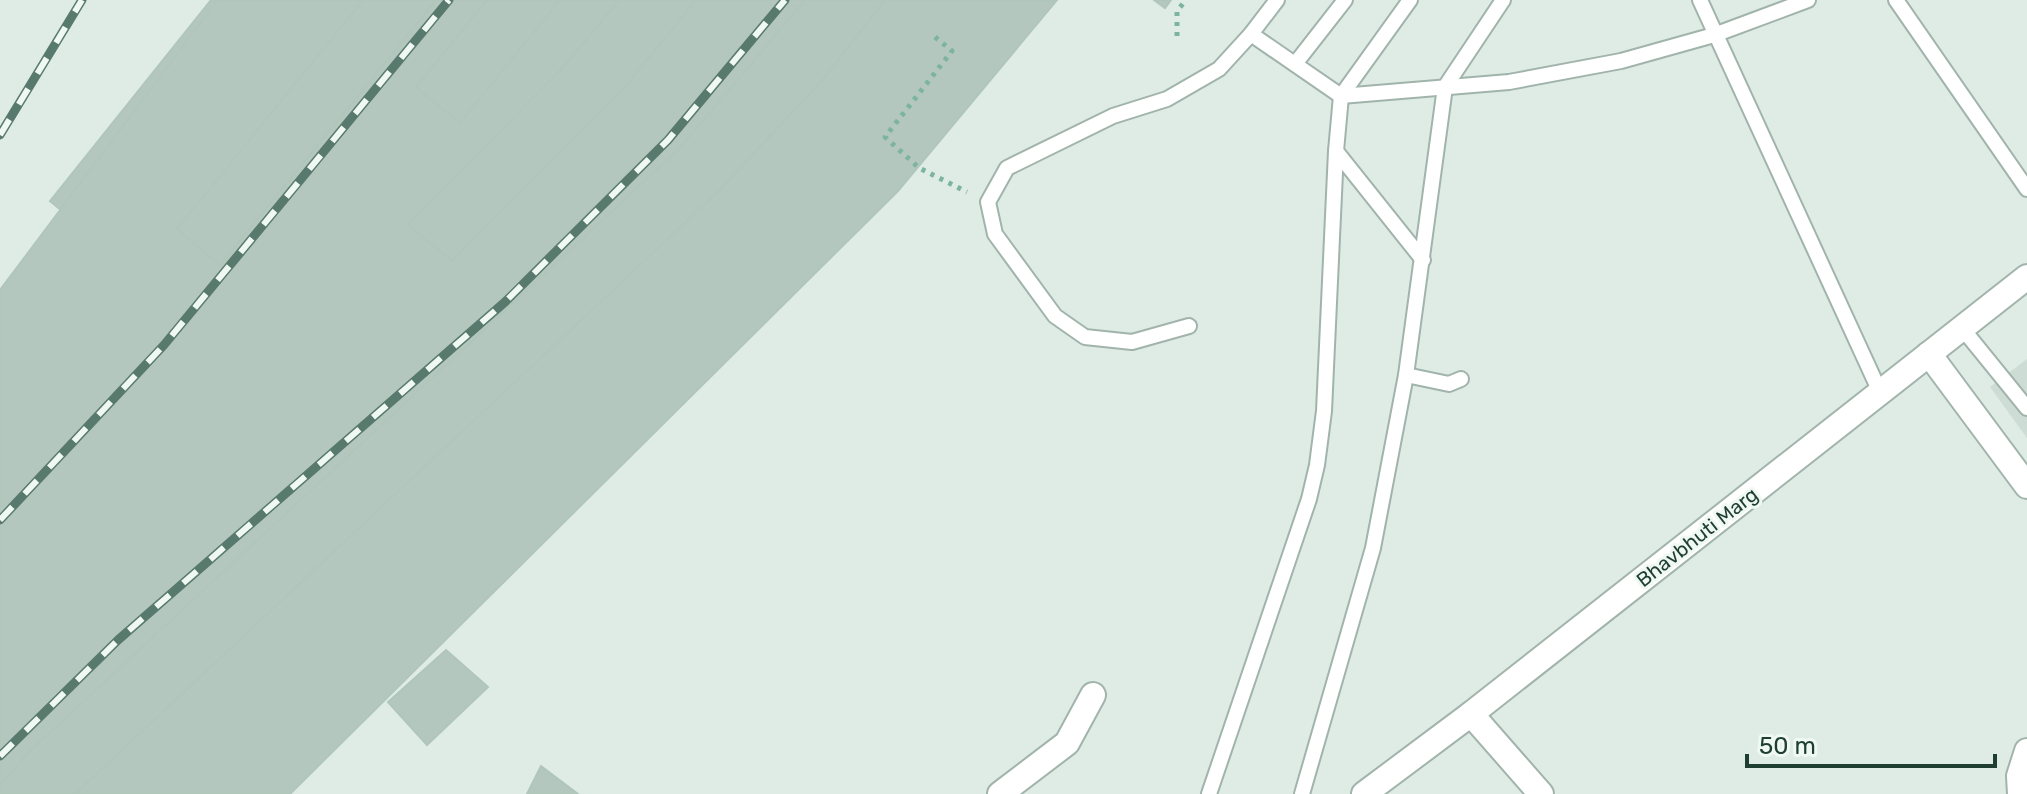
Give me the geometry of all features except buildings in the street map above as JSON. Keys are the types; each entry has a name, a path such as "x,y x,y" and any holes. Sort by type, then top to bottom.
{"street":[{"name":"Bhavbhuti Marg","path":"1364,794 1471,714 2027,277"},
{"path":"1929,354 2027,486"},
{"path":"1000,794 1067,743 1093,695"},
{"path":"1471,714 1541,794"},
{"path":"2020,794 2019,776 2027,751"}],"lane":[{"path":"1189,326 1132,342 1085,337 1055,316 995,234 988,202 1007,168 1113,116 1167,99 1219,69 1277,0"},
{"path":"1295,64 1345,0"},
{"path":"1209,794 1309,499 1317,465 1324,411 1341,96 1410,0"},
{"path":"1302,794 1373,548 1406,375 1445,87 1503,0"},
{"path":"1700,0 1880,392"},
{"path":"1251,34 1341,96 1509,82 1621,61 1714,35 1808,0"},
{"path":"1896,0 2027,189"},
{"path":"1336,151 1423,260"},
{"path":"1962,328 2027,408"},
{"path":"1406,375 1449,384 1461,379"}],"path":[{"path":"1177,36 1177,11 1186,0"},
{"path":"935,37 952,51 885,137 919,168 988,202"}],"shaded area":[{"path":"2027,359 2027,438 1990,387"}],"railway":[{"path":"0,135 82,0"},
{"path":"0,520 164,345 449,0"},
{"path":"0,756 118,640 505,302 668,140 785,0"}]}
